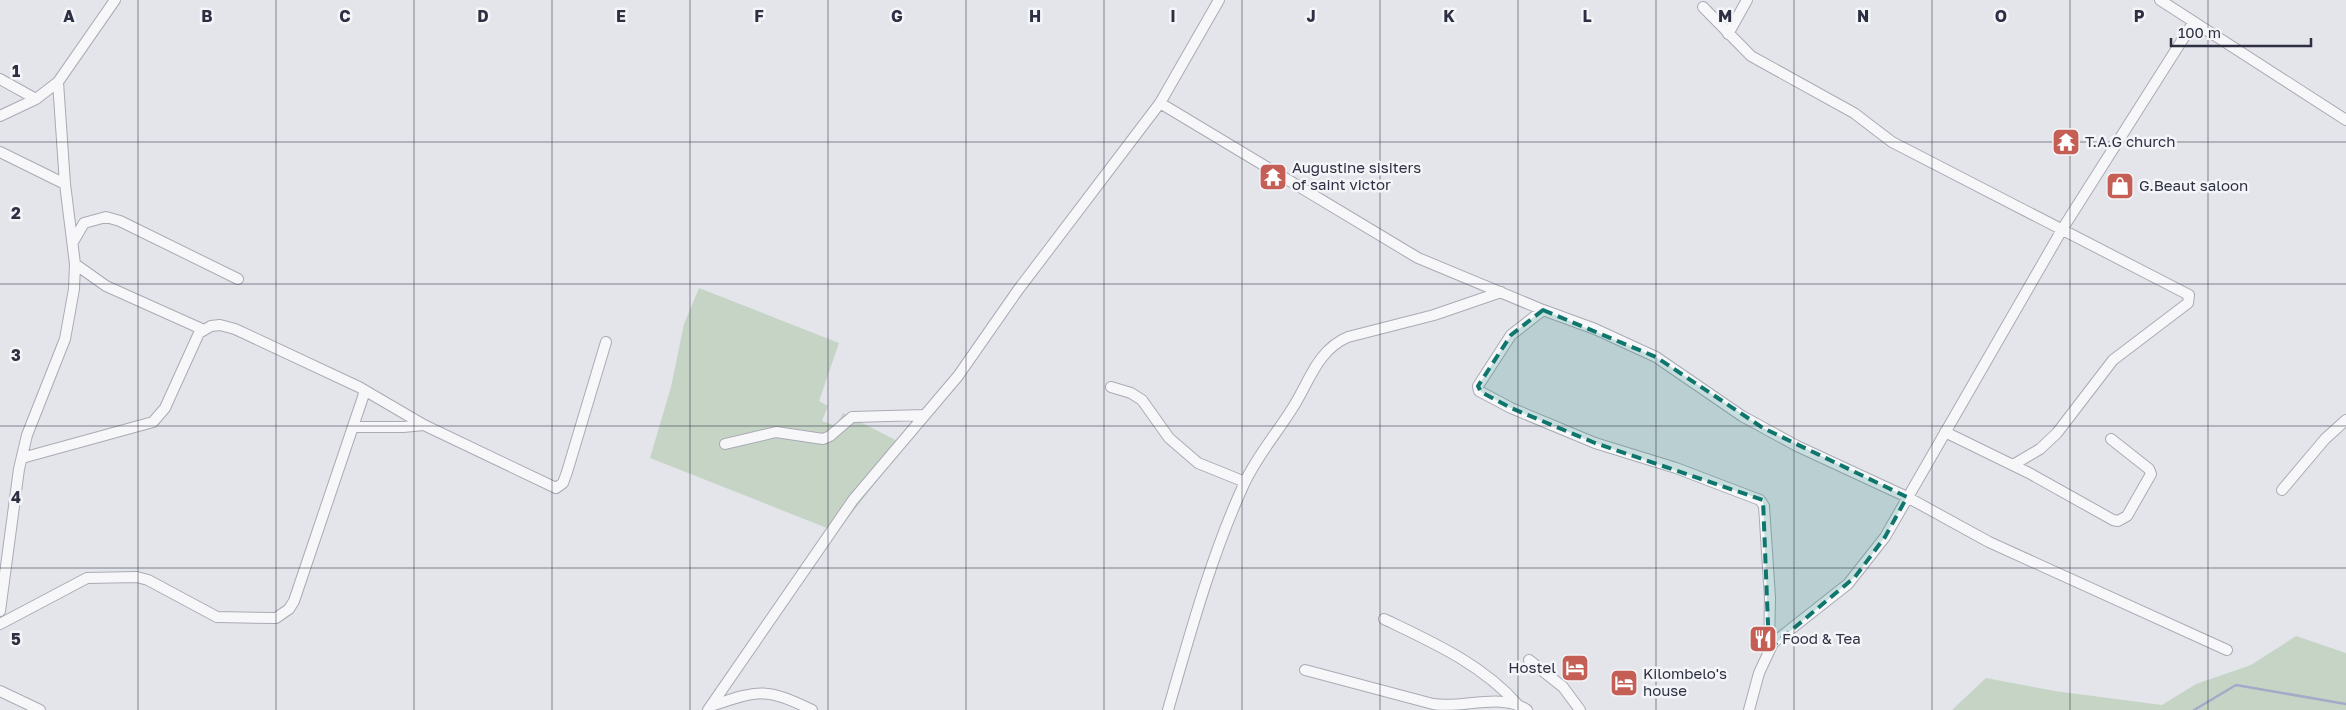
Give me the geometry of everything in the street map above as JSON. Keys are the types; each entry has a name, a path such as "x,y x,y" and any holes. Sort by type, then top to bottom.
{"street":[{"path":"0,116 36,99 58,82 115,0"},
{"path":"709,708 853,500 958,376 1018,290 1160,103 1219,0"},
{"path":"1728,34 1748,0"},
{"path":"2160,0 2346,120"},
{"path":"1703,7 1751,56 1854,113 1899,147 2187,292 2190,300 2188,303 2112,360 2056,433 2040,449 2013,465"},
{"path":"1749,710 1759,673 1774,641 1855,577 1885,537 2063,228 2193,23"},
{"path":"0,79 36,99"},
{"path":"0,611 27,435 65,338 74,289 75,264 65,184 58,82"},
{"path":"1160,103 1400,249 1543,310 1595,329 1656,357 1763,428 1820,457 1907,497 1989,542 2227,650"},
{"path":"0,152 65,184"},
{"path":"73,242 84,224 106,217 146,233 238,279"},
{"path":"75,264 106,286 204,330"},
{"path":"1168,710 1215,557 1245,482 1295,404 1323,355 1336,343 1348,338 1434,315 1501,292"},
{"path":"1543,310 1511,335 1489,368 1478,390 1511,408 1594,443 1676,468 1760,500 1764,506 1770,592 1769,649"},
{"path":"22,458 153,422 165,408 199,333 220,326 235,329 365,391 424,425 556,488 560,486 568,472 606,342"},
{"path":"1111,387 1131,393 1142,400 1169,438 1198,463 1245,482"},
{"path":"0,624 87,578 137,577 148,580 217,617 276,618 282,615 294,601 365,391"},
{"path":"725,444 776,432 823,439 830,436 852,418 925,415"},
{"path":"2282,490 2325,439 2346,420"},
{"path":"353,426 403,427 424,425"},
{"path":"1945,432 2013,465 2113,520 2123,520 2151,474 2149,469 2111,439"},
{"path":"1384,619 1434,643 1465,661 1494,682 1522,708"},
{"path":"1529,660 1563,687 1580,710"},
{"path":"1304,670 1383,692 1448,707 1505,702 1522,708"},
{"path":"0,691 40,710"},
{"path":"709,708 748,694 763,692 785,697 812,710"}],"highlighted area":[{"path":"1543,310 1656,357 1763,428 1907,497 1885,537 1855,577 1769,649 1763,500 1595,443 1511,408 1481,392 1478,386 1511,335"}],"green space":[{"path":"699,288 839,343 819,401 828,406 822,421 836,426 843,413 905,445 837,532 650,458 671,387 684,324"},
{"path":"2296,636 2346,653 2346,710 1952,710 1986,678 2055,691 2162,705 2196,684 2251,665"}],"waterway":[{"path":"2194,710 2236,685 2346,704"}],"place":[{"name":"T.A.G church","path":"2066,142"},
{"name":"Augustine sisiters of saint victor","path":"1273,177"},
{"name":"G.Beaut saloon","path":"2120,186"},
{"name":"Food & Tea","path":"1763,639"},
{"name":"Hostel","path":"1575,668"},
{"name":"Kilombelo's house","path":"1624,683"}]}
